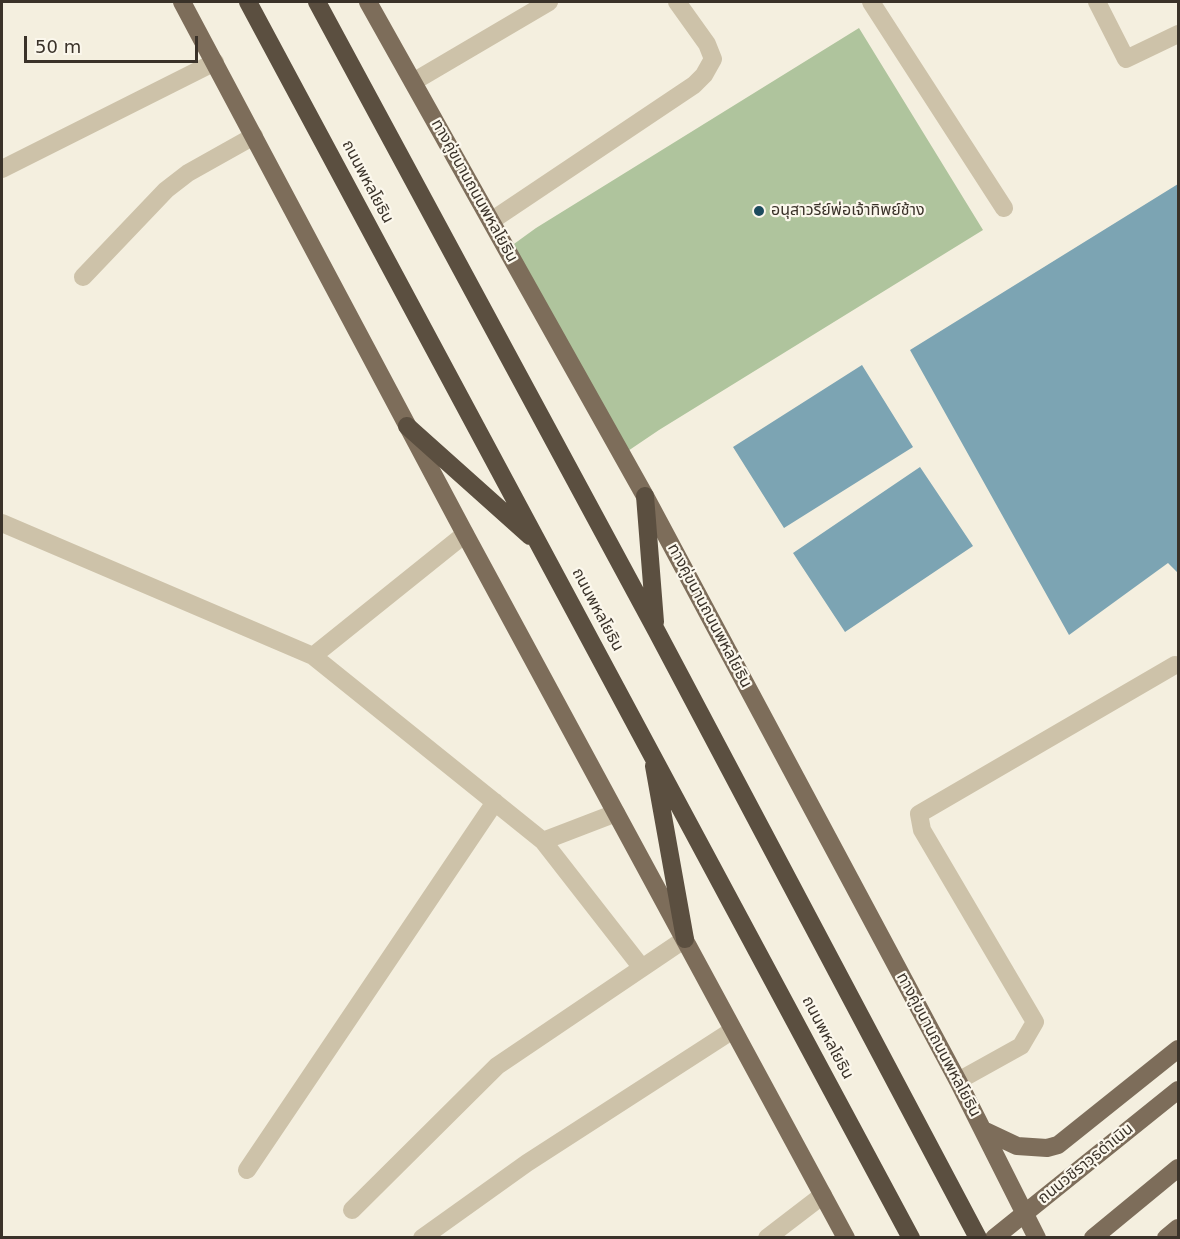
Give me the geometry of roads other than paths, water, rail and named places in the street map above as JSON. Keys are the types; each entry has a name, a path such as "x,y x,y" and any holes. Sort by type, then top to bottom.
{"highway":[{"name":"ถนนพหลโยธิน","path":"248,2 911,1238"},
{"path":"316,2 656,630 978,1238"},
{"path":"408,426 541,546"},
{"path":"645,496 656,630"},
{"path":"651,751 685,939"}],"main road":[{"path":"182,2 465,534 846,1238"},
{"name":"ทางคู่ขนานถนนพหลโยธิน","path":"368,2 645,496 958,1081 1037,1238"},
{"path":"983,1130 1017,1146 1047,1148 1058,1145 1179,1049"},
{"name":"ถนนวชิราวุธดำเนิน","path":"994,1238 1179,1090"},
{"path":"1093,1238 1179,1168"},
{"path":"1166,1238 1179,1228"}],"street":[{"path":"413,82 549,2"},
{"path":"491,221 684,91 704,75 713,59 707,44 677,2"},
{"path":"871,2 1004,208"},
{"path":"1097,2 1126,59 1179,34"},
{"path":"2,169 215,62"},
{"path":"83,277 166,190 188,173 254,136"},
{"path":"2,523 313,656 543,841 642,968"},
{"path":"313,656 465,534"},
{"path":"958,1081 1021,1046 1035,1022 922,830 919,814 1175,665"},
{"path":"247,1170 495,802"},
{"path":"543,841 616,813"},
{"path":"352,1210 497,1066 685,939"},
{"path":"422,1238 528,1163 734,1030"},
{"path":"766,1238 823,1195"}],"water":[{"path":"1178,184 1178,573 1168,563 1069,635 910,350"},
{"path":"862,365 913,447 784,528 733,447"},
{"path":"920,467 973,546 845,632 793,553"}],"place":[{"name":"อนุสาวรีย์พ่อเจ้าทิพย์ช้าง","path":"759,211"}]}
